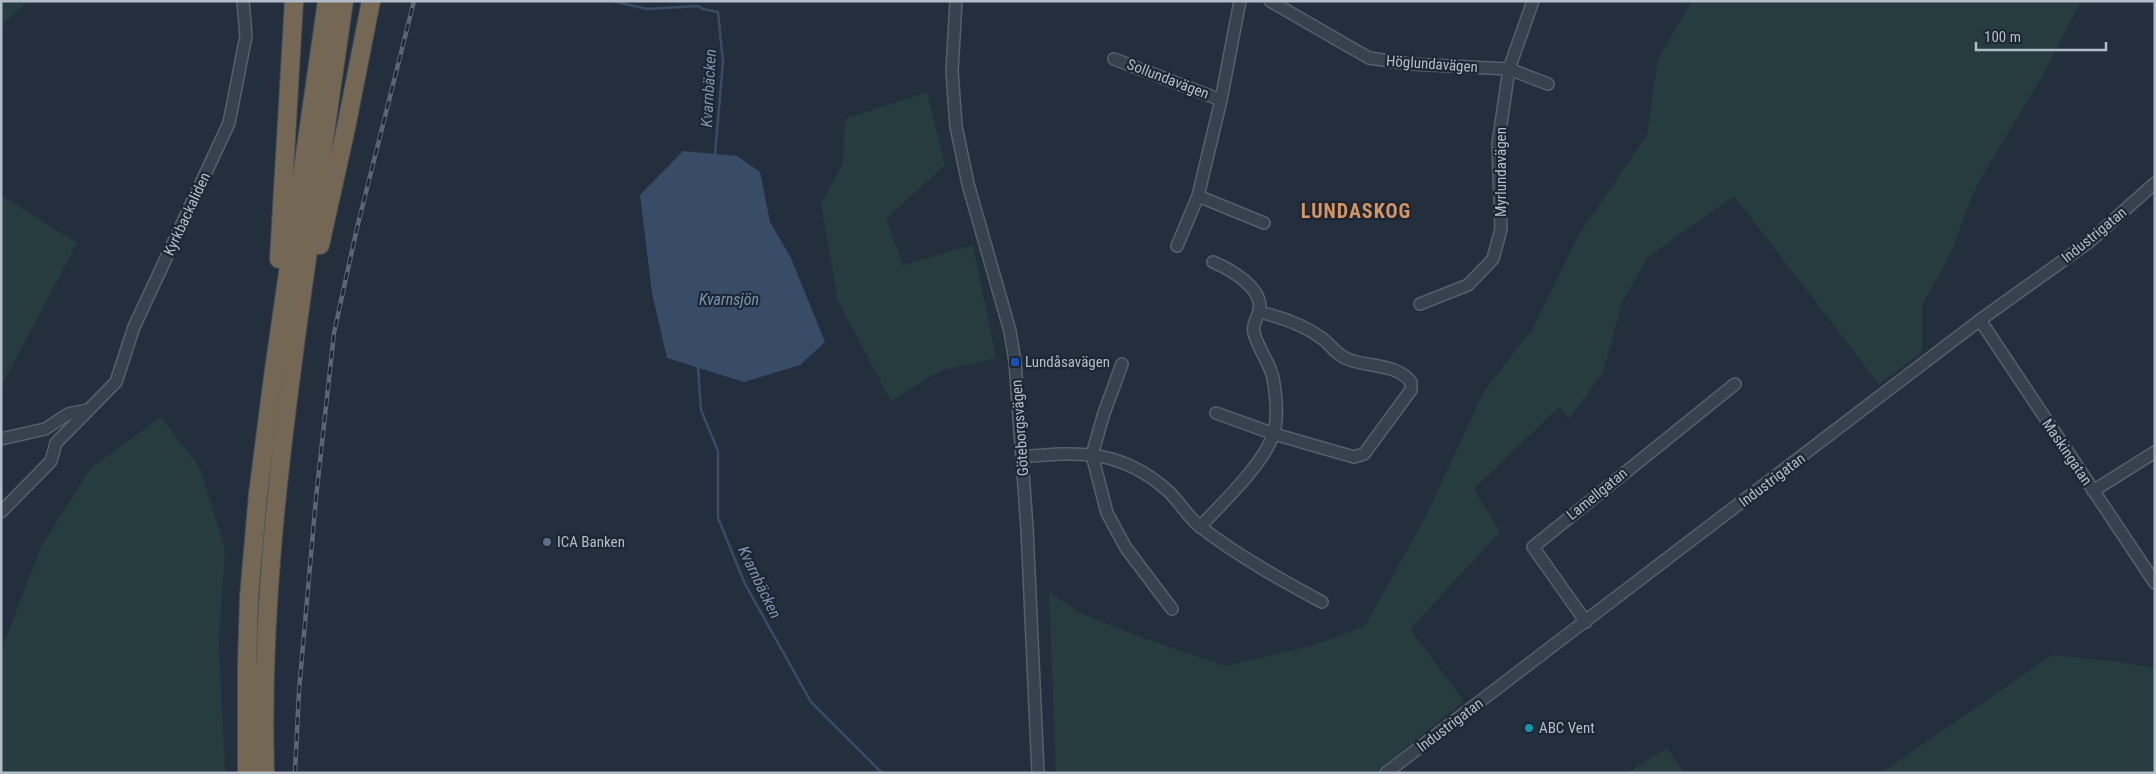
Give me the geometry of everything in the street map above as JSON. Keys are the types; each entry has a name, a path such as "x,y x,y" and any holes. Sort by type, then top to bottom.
{"highway":[{"path":"273,377 294,1"},
{"path":"247,773 249,597 258,494 327,1"},
{"path":"264,773 263,726 268,596 276,497 295,342 344,1"},
{"path":"295,342 309,293 342,148 371,1"}],"street":[{"name":"Kyrkbackaliden","path":"1,512 51,461 56,443 86,410 116,382 134,327 229,123 246,36 244,1"},
{"name":"Göteborgsvägen","path":"956,1 952,72 956,126 968,184 1010,331 1017,382 1031,596 1038,773"},
{"name":"Sollundavägen","path":"1177,246 1198,196 1222,100 1240,1"},
{"name":"Höglundavägen","path":"1270,1 1369,58 1410,64 1509,69 1548,84"},
{"name":"Myrlundavägen","path":"1420,304 1468,285 1493,259 1501,229 1498,144 1509,69 1533,1"},
{"name":"Sollundavägen","path":"1114,58 1222,100"},
{"name":"Industrigatan","path":"1386,773 1980,320 2089,242 2155,183"},
{"path":"1198,196 1264,223"},
{"path":"1200,527 1259,461 1274,434 1276,404 1272,376 1253,330 1255,318 1259,312 1259,301 1256,292 1228,268 1213,262"},
{"path":"1216,413 1274,434 1354,457 1360,457 1402,404 1412,386 1407,378 1400,373 1387,368 1348,360 1322,338 1300,326 1278,316 1259,312"},
{"name":"Maskingatan","path":"1980,320 2155,583"},
{"path":"1122,364 1104,412 1092,455 1111,520 1126,548 1172,609"},
{"name":"Lamellgatan","path":"1586,622 1533,547 1735,384"},
{"path":"1,439 45,429 68,414 86,410"},
{"path":"45,429 52,434 56,443"},
{"path":"2093,491 2155,452"},
{"path":"1022,457 1092,455 1117,459 1146,473 1170,493 1200,527 1238,553 1322,602"}],"green space":[{"path":"1,1 28,1 1,26"},
{"path":"1692,1 2081,1 2044,73 1979,181 1951,253 1922,305 1922,352 1879,384 1734,196 1648,257 1622,302 1603,373 1569,419 1559,407 1474,489 1500,532 1410,629 1464,701 1375,773 1056,773 1049,592 1080,613 1135,635 1226,666 1311,646 1365,626 1425,518 1484,391 1532,330 1578,236 1647,135 1658,59"},
{"path":"927,92 945,165 886,219 903,265 973,245 996,358 940,371 891,401 838,301 821,204 843,163 845,119"},
{"path":"1,195 77,243 1,387"},
{"path":"161,417 200,468 225,549 219,642 225,773 1,773 1,650 42,545 91,468"},
{"path":"2052,655 2155,668 2155,773 1881,773"},
{"path":"1667,748 1684,773 1627,773"}],"water":[{"name":"Kvarnsjön","path":"683,151 737,156 760,172 770,222 791,258 825,342 800,365 744,382 667,358 652,293 640,195"}],"waterway":[{"name":"Kvarnbäcken","path":"612,1 647,9 698,6 718,12 723,62 715,154"},
{"name":"Kvarnbäcken","path":"698,367 701,410 718,451 718,518 745,584 811,702 882,773"}],"railway":[{"path":"295,773 299,691 316,498 334,333 357,228 414,1"}],"place":[{"name":"Lundåsavägen","path":"1015,362"},
{"name":"ICA Banken","path":"547,542"},
{"name":"ABC Vent","path":"1529,728"}],"district":[{"name":"LUNDASKOG","path":"1356,211"}]}
